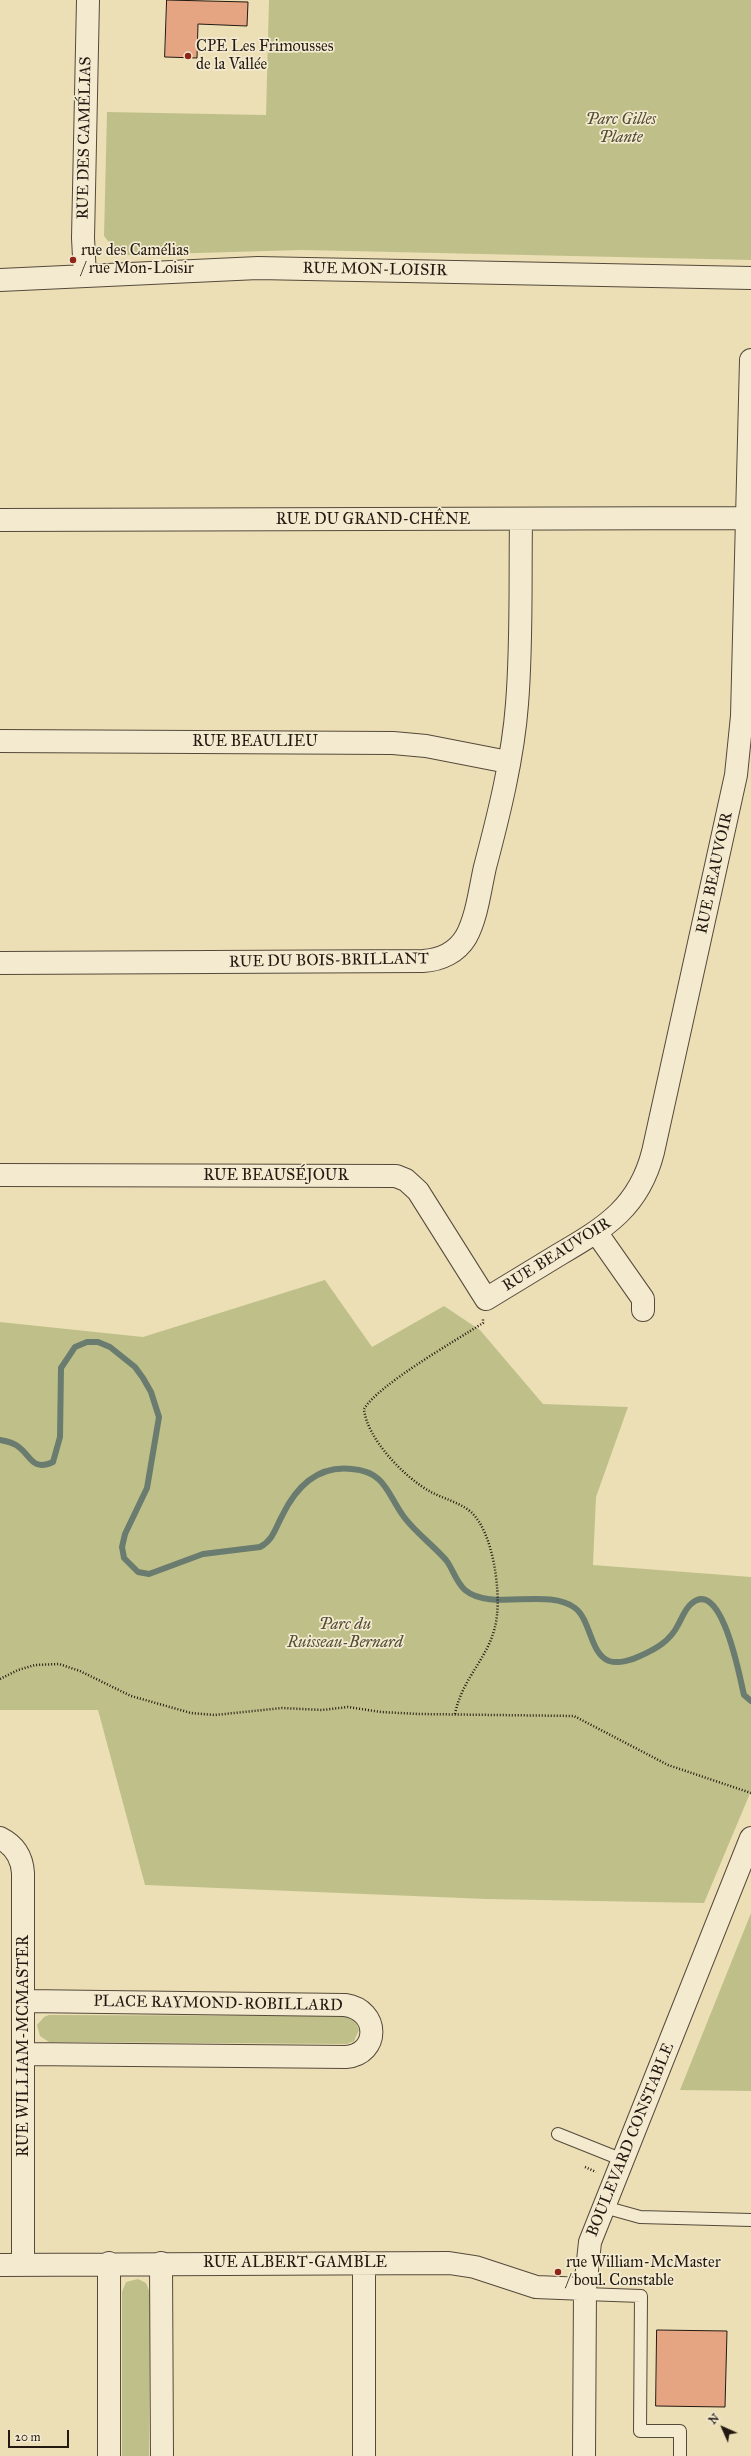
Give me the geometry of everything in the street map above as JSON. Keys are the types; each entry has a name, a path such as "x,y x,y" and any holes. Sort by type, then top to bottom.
{"street":[{"name":"RUE DES CAMÉLIAS","path":"85,276 83,238 88,0"},
{"name":"RUE MON-LOISIR","path":"0,280 265,268 751,278"},
{"name":"RUE BEAUVOIR","path":"486,1299 596,1232 614,1219 642,1184 650,1163 732,794 741,736 751,360"},
{"name":"RUE DU GRAND-CHÊNE","path":"0,520 521,520 746,518"},
{"name":"RUE DU BOIS-BRILLANT","path":"0,963 423,961 445,956 462,943 471,924 491,846 515,721 518,688 521,520"},
{"name":"RUE BEAULIEU","path":"0,741 392,743 426,746 508,762"},
{"name":"RUE BEAUSÉJOUR","path":"0,1175 396,1176 406,1180 418,1191 486,1299"},
{"path":"596,1232 643,1299 643,1310"},
{"name":"RUE WILLIAM-MCMASTER","path":"0,1838 14,1849 23,1866 25,2001 23,2264"},
{"name":"BOULEVARD CONSTABLE","path":"584,2456 585,2292 588,2249 622,2160 751,1838"},
{"name":"PLACE RAYMOND-ROBILLARD","path":"25,2001 345,2005 362,2011 368,2019 372,2029 370,2040 364,2049 356,2055 346,2057 25,2054"},
{"path":"109,2263 109,2456"},
{"name":"RUE ALBERT-GAMBLE","path":"0,2265 109,2263 458,2264 484,2269 536,2287 585,2292"},
{"path":"161,2263 162,2456"},
{"path":"364,2263 364,2456"}],"lane":[{"path":"558,2134 622,2160"},
{"path":"604,2207 640,2217 751,2220"},
{"path":"585,2292 641,2296 640,2431 680,2431 680,2456"}],"path":[{"path":"455,1714 462,1688 490,1647 497,1615 497,1574 493,1556 476,1518 460,1504 431,1492 405,1473 374,1436 364,1416 364,1409 367,1403 387,1386 482,1323 486,1299"},
{"path":"0,1679 18,1670 35,1665 59,1664 80,1671 131,1696 191,1713 215,1715 282,1708 322,1710 348,1707 380,1712 574,1716 668,1765 751,1793"},
{"path":"586,2168 598,2172"}],"green space":[{"name":"Parc Gilles Plante","path":"269,0 751,0 751,260 302,250 129,255 116,251 104,236 107,112 266,115"},
{"name":"Parc du Ruisseau-Bernard","path":"325,1280 372,1347 444,1306 480,1330 543,1404 628,1407 596,1497 593,1565 751,1577 751,1791 704,1903 486,1899 145,1885 98,1710 0,1710 0,1322 143,1337"},
{"path":"751,1913 751,2091 680,2090"},
{"path":"49,2015 343,2016 355,2020 359,2030 354,2041 347,2044 49,2042 40,2036 37,2025 44,2017"},
{"path":"138,2279 146,2283 150,2293 149,2456 122,2456 122,2292 126,2282"}],"building":[{"path":"167,0 248,2 247,26 198,24 197,58 165,57"},
{"path":"657,2330 727,2331 725,2407 656,2406"}],"waterway":[{"path":"0,1440 16,1445 32,1461 40,1465 46,1465 53,1462 60,1437 61,1368 75,1347 87,1342 98,1342 110,1347 135,1367 151,1392 159,1417 147,1488 125,1534 122,1547 124,1558 138,1572 149,1574 203,1554 260,1547 271,1538 294,1496 301,1487 310,1480 319,1474 340,1469 363,1471 379,1479 389,1492 404,1517 446,1560 459,1583 465,1590 476,1596 489,1599 550,1599 564,1602 575,1608 580,1613 598,1651 609,1661 621,1662 629,1660 652,1650 671,1636 685,1611 691,1604 702,1599 712,1604 720,1616 728,1633 744,1695 751,1701"}],"place":[{"name":"CPE Les Frimousses de la Vallée","path":"188,56"},
{"name":"rue des Camélias / rue Mon-Loisir","path":"73,260"},
{"name":"rue William-McMaster / boul. Constable","path":"558,2272"}]}
